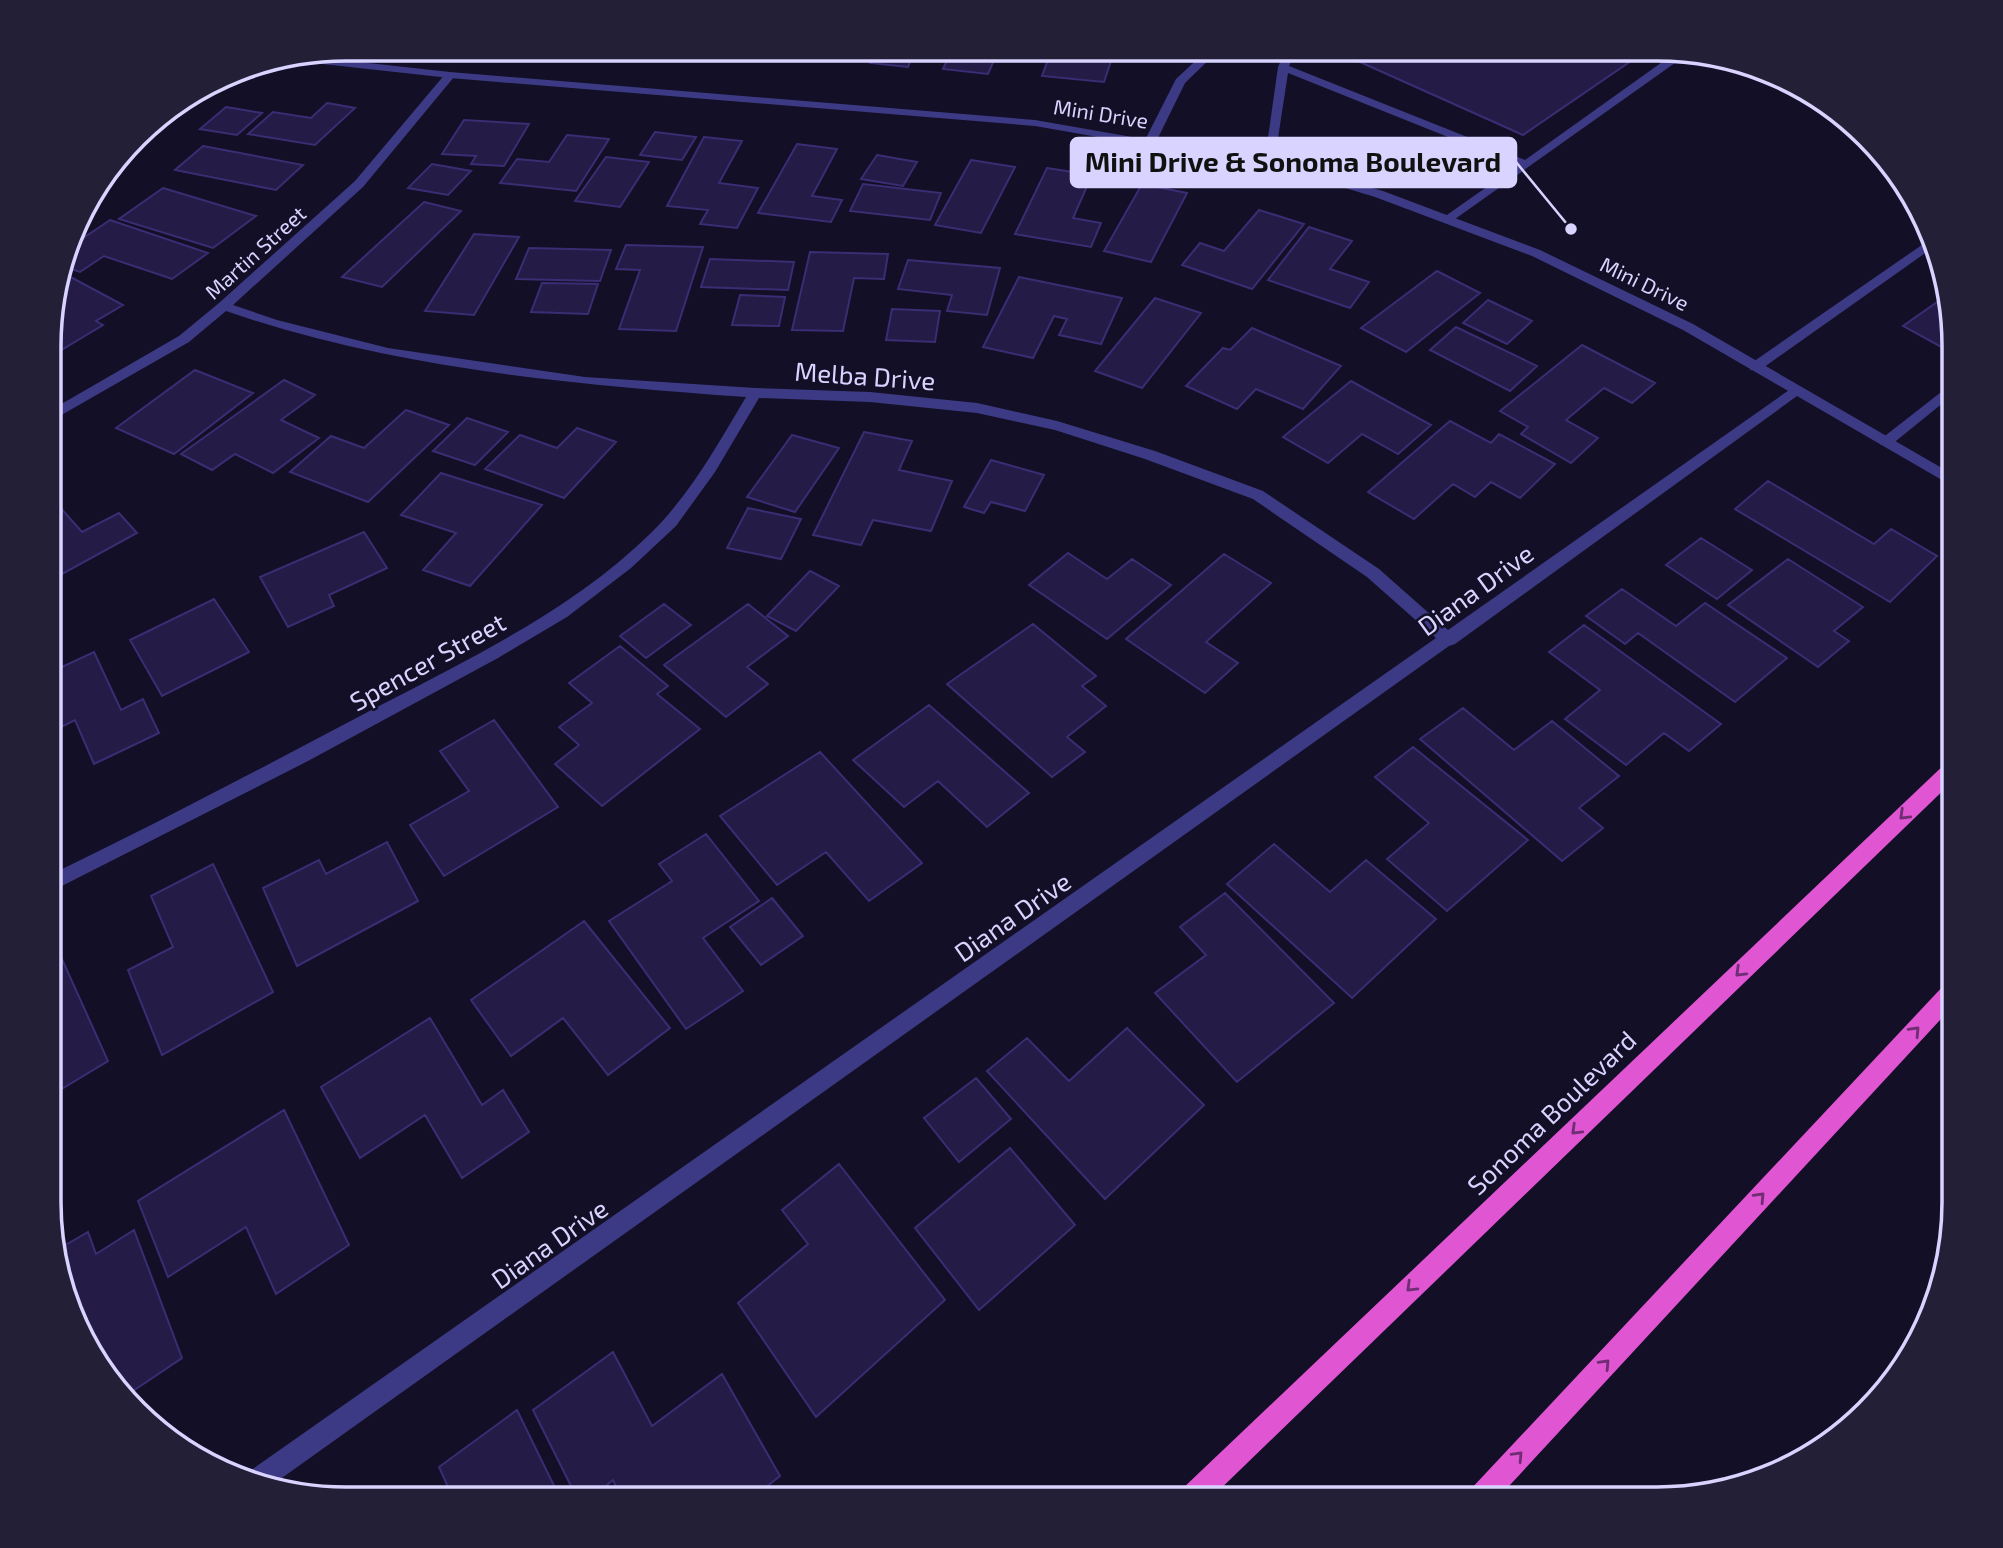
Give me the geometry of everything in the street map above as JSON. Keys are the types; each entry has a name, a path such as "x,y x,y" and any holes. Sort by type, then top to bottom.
{"highway":[{"name":"Sonoma Boulevard","path":"1203,1487 1942,779"},
{"path":"1490,1487 1942,1003"}],"street":[{"path":"1150,142 1180,81 1201,61"},
{"path":"1268,164 1286,61"},
{"name":"Mini Drive","path":"330,62 450,75 1035,123 1268,164 1379,194 1559,265 1688,327 1942,475"},
{"path":"1448,220 1670,62"},
{"path":"1283,66 1526,164"},
{"name":"Martin Street","path":"61,410 184,339 225,306 359,184 450,75"},
{"path":"1755,367 1924,247"},
{"name":"Melba Drive","path":"225,306 273,323 388,352 585,381 755,393 870,397 977,408 1057,426 1150,454 1258,495 1373,573 1449,640"},
{"name":"Diana Drive","path":"266,1475 1449,640 1797,391"},
{"name":"Spencer Street","path":"61,879 204,808 503,649 578,603 657,536 708,472 755,393"},
{"path":"1886,442 1942,397"}],"building":[{"path":"871,61 910,61 908,67 870,63"},
{"path":"947,61 994,61 988,74 943,69"},
{"path":"1048,61 1111,61 1104,82 1042,76"},
{"path":"1358,61 1631,61 1523,135"},
{"path":"327,103 355,108 315,145 248,134 273,112 311,118"},
{"path":"226,107 262,113 237,135 200,129"},
{"path":"464,120 529,124 504,166 471,164 476,156 442,154"},
{"path":"655,132 696,137 682,160 640,155"},
{"path":"567,135 609,139 576,191 500,183 517,159 549,162"},
{"path":"704,137 742,141 719,183 758,188 737,228 700,224 708,210 667,206"},
{"path":"797,144 837,149 812,196 842,200 831,222 758,213"},
{"path":"203,146 303,165 276,190 175,170"},
{"path":"877,155 917,162 903,186 861,179"},
{"path":"606,157 649,162 620,207 575,201"},
{"path":"971,160 1015,167 981,233 935,225"},
{"path":"432,164 471,171 448,195 408,188"},
{"path":"1047,168 1092,175 1073,218 1101,223 1091,247 1015,234"},
{"path":"863,184 941,193 930,220 850,211"},
{"path":"1142,184 1187,193 1151,262 1104,251"},
{"path":"163,188 256,216 213,248 119,219"},
{"path":"424,202 461,211 382,287 342,277"},
{"path":"1259,210 1304,224 1252,289 1182,265 1200,243 1224,251"},
{"path":"110,220 208,253 172,279 104,256 80,272 72,269 82,239"},
{"path":"1309,227 1352,241 1330,269 1369,282 1350,308 1268,280"},
{"path":"474,234 519,237 474,315 425,311"},
{"path":"626,245 703,247 676,331 619,329 640,270 616,269"},
{"path":"529,248 611,250 600,281 516,279"},
{"path":"810,252 888,254 884,279 854,278 843,331 792,330"},
{"path":"710,259 794,262 788,290 701,287"},
{"path":"908,260 1000,268 987,315 947,311 952,295 898,289"},
{"path":"1437,271 1480,293 1406,352 1361,328"},
{"path":"70,277 123,305 96,321 103,325 61,350 64,309"},
{"path":"1019,277 1122,298 1101,344 1059,335 1067,319 1054,316 1033,358 983,347"},
{"path":"542,283 598,284 588,314 531,312"},
{"path":"740,295 785,297 779,326 732,325"},
{"path":"1155,298 1201,313 1142,388 1095,371"},
{"path":"1488,300 1532,321 1507,344 1463,323"},
{"path":"1938,302 1942,347 1903,326"},
{"path":"892,309 940,311 935,342 886,340"},
{"path":"1456,327 1537,366 1510,391 1430,350"},
{"path":"1252,328 1341,366 1303,409 1256,389 1237,409 1186,386 1223,348 1230,350"},
{"path":"1582,345 1655,383 1632,403 1604,388 1566,420 1598,438 1571,463 1521,434 1528,427 1500,411"},
{"path":"195,370 253,393 174,454 116,428"},
{"path":"284,380 315,395 281,420 319,438 273,473 235,454 212,470 181,454"},
{"path":"1351,381 1431,425 1398,454 1362,434 1328,463 1283,437"},
{"path":"406,410 449,425 368,502 290,472 331,436 364,448"},
{"path":"467,418 508,432 475,465 433,451"},
{"path":"1450,421 1491,443 1499,434 1555,464 1520,498 1491,482 1475,497 1453,484 1414,519 1368,492"},
{"path":"577,428 616,442 564,498 485,469 520,435 557,448"},
{"path":"864,432 912,441 899,470 952,481 931,531 873,520 861,545 813,535"},
{"path":"792,435 839,448 795,512 747,497"},
{"path":"991,460 1044,475 1025,511 991,502 984,513 964,507"},
{"path":"441,473 542,505 470,586 423,570 456,533 401,515"},
{"path":"1768,481 1874,544 1891,529 1937,556 1890,602 1735,509"},
{"path":"61,508 82,532 119,513 137,533 61,575"},
{"path":"748,508 801,519 781,559 727,548"},
{"path":"364,532 387,568 329,595 334,606 288,627 260,577"},
{"path":"1701,538 1752,570 1717,599 1666,565"},
{"path":"1068,553 1107,579 1132,559 1171,585 1107,639 1029,585"},
{"path":"1224,554 1271,583 1206,642 1238,663 1205,693 1126,639"},
{"path":"1788,559 1863,607 1834,631 1849,641 1818,667 1728,605"},
{"path":"810,571 839,586 796,631 767,616"},
{"path":"1622,589 1676,626 1705,603 1787,658 1735,702 1638,633 1625,644 1586,616"},
{"path":"214,599 249,652 162,696 130,640"},
{"path":"664,604 691,625 646,658 620,636"},
{"path":"748,604 788,636 747,667 768,684 726,717 664,665"},
{"path":"1033,624 1096,676 1082,686 1106,706 1067,737 1085,752 1052,777 947,684"},
{"path":"1584,625 1721,724 1689,751 1664,733 1626,765 1565,719 1600,690 1549,652"},
{"path":"620,646 668,686 657,694 700,729 602,806 555,764 579,745 559,727 592,703 569,683"},
{"path":"94,652 121,710 143,699 159,733 94,764 75,720 61,727 61,667"},
{"path":"929,705 1029,793 987,827 938,781 904,807 853,760"},
{"path":"1463,708 1514,750 1552,721 1619,776 1579,808 1603,828 1562,861 1420,739"},
{"path":"494,720 558,807 444,876 410,825 469,791 440,751"},
{"path":"1413,747 1528,840 1447,911 1387,859 1429,823 1375,777"},
{"path":"820,752 922,863 869,901 826,852 777,885 720,816"},
{"path":"706,834 759,901 703,938 743,991 686,1029 609,921 672,881 659,864"},
{"path":"387,842 418,901 297,966 263,888 319,860 326,874"},
{"path":"1274,844 1330,892 1366,860 1436,919 1352,998 1227,884"},
{"path":"213,864 273,992 162,1055 128,970 173,947 151,896"},
{"path":"1225,893 1334,1003 1237,1082 1155,993 1206,955 1180,927"},
{"path":"772,898 803,936 761,965 730,927"},
{"path":"584,921 670,1028 608,1075 563,1018 511,1056 471,1000"},
{"path":"61,957 108,1061 61,1089"},
{"path":"430,1018 482,1105 503,1090 529,1132 462,1178 425,1115 360,1158 321,1087"},
{"path":"1127,1028 1204,1105 1105,1199 987,1071 1027,1038 1069,1081"},
{"path":"976,1078 1011,1119 959,1162 924,1118"},
{"path":"284,1110 349,1245 276,1294 246,1227 168,1277 138,1201"},
{"path":"1010,1148 1075,1225 979,1310 915,1228"},
{"path":"839,1164 945,1300 816,1417 738,1303 808,1244 782,1210"},
{"path":"134,1230 182,1358 133,1391 99,1344 83,1311 65,1245 88,1232 96,1254"},
{"path":"613,1352 652,1426 722,1374 780,1476 766,1487 616,1487 613,1480 605,1487 572,1487 533,1410"},
{"path":"517,1410 555,1487 448,1487 439,1467"}],"place":[{"name":"Mini Drive & Sonoma Boulevard","path":"1571,229"}]}
